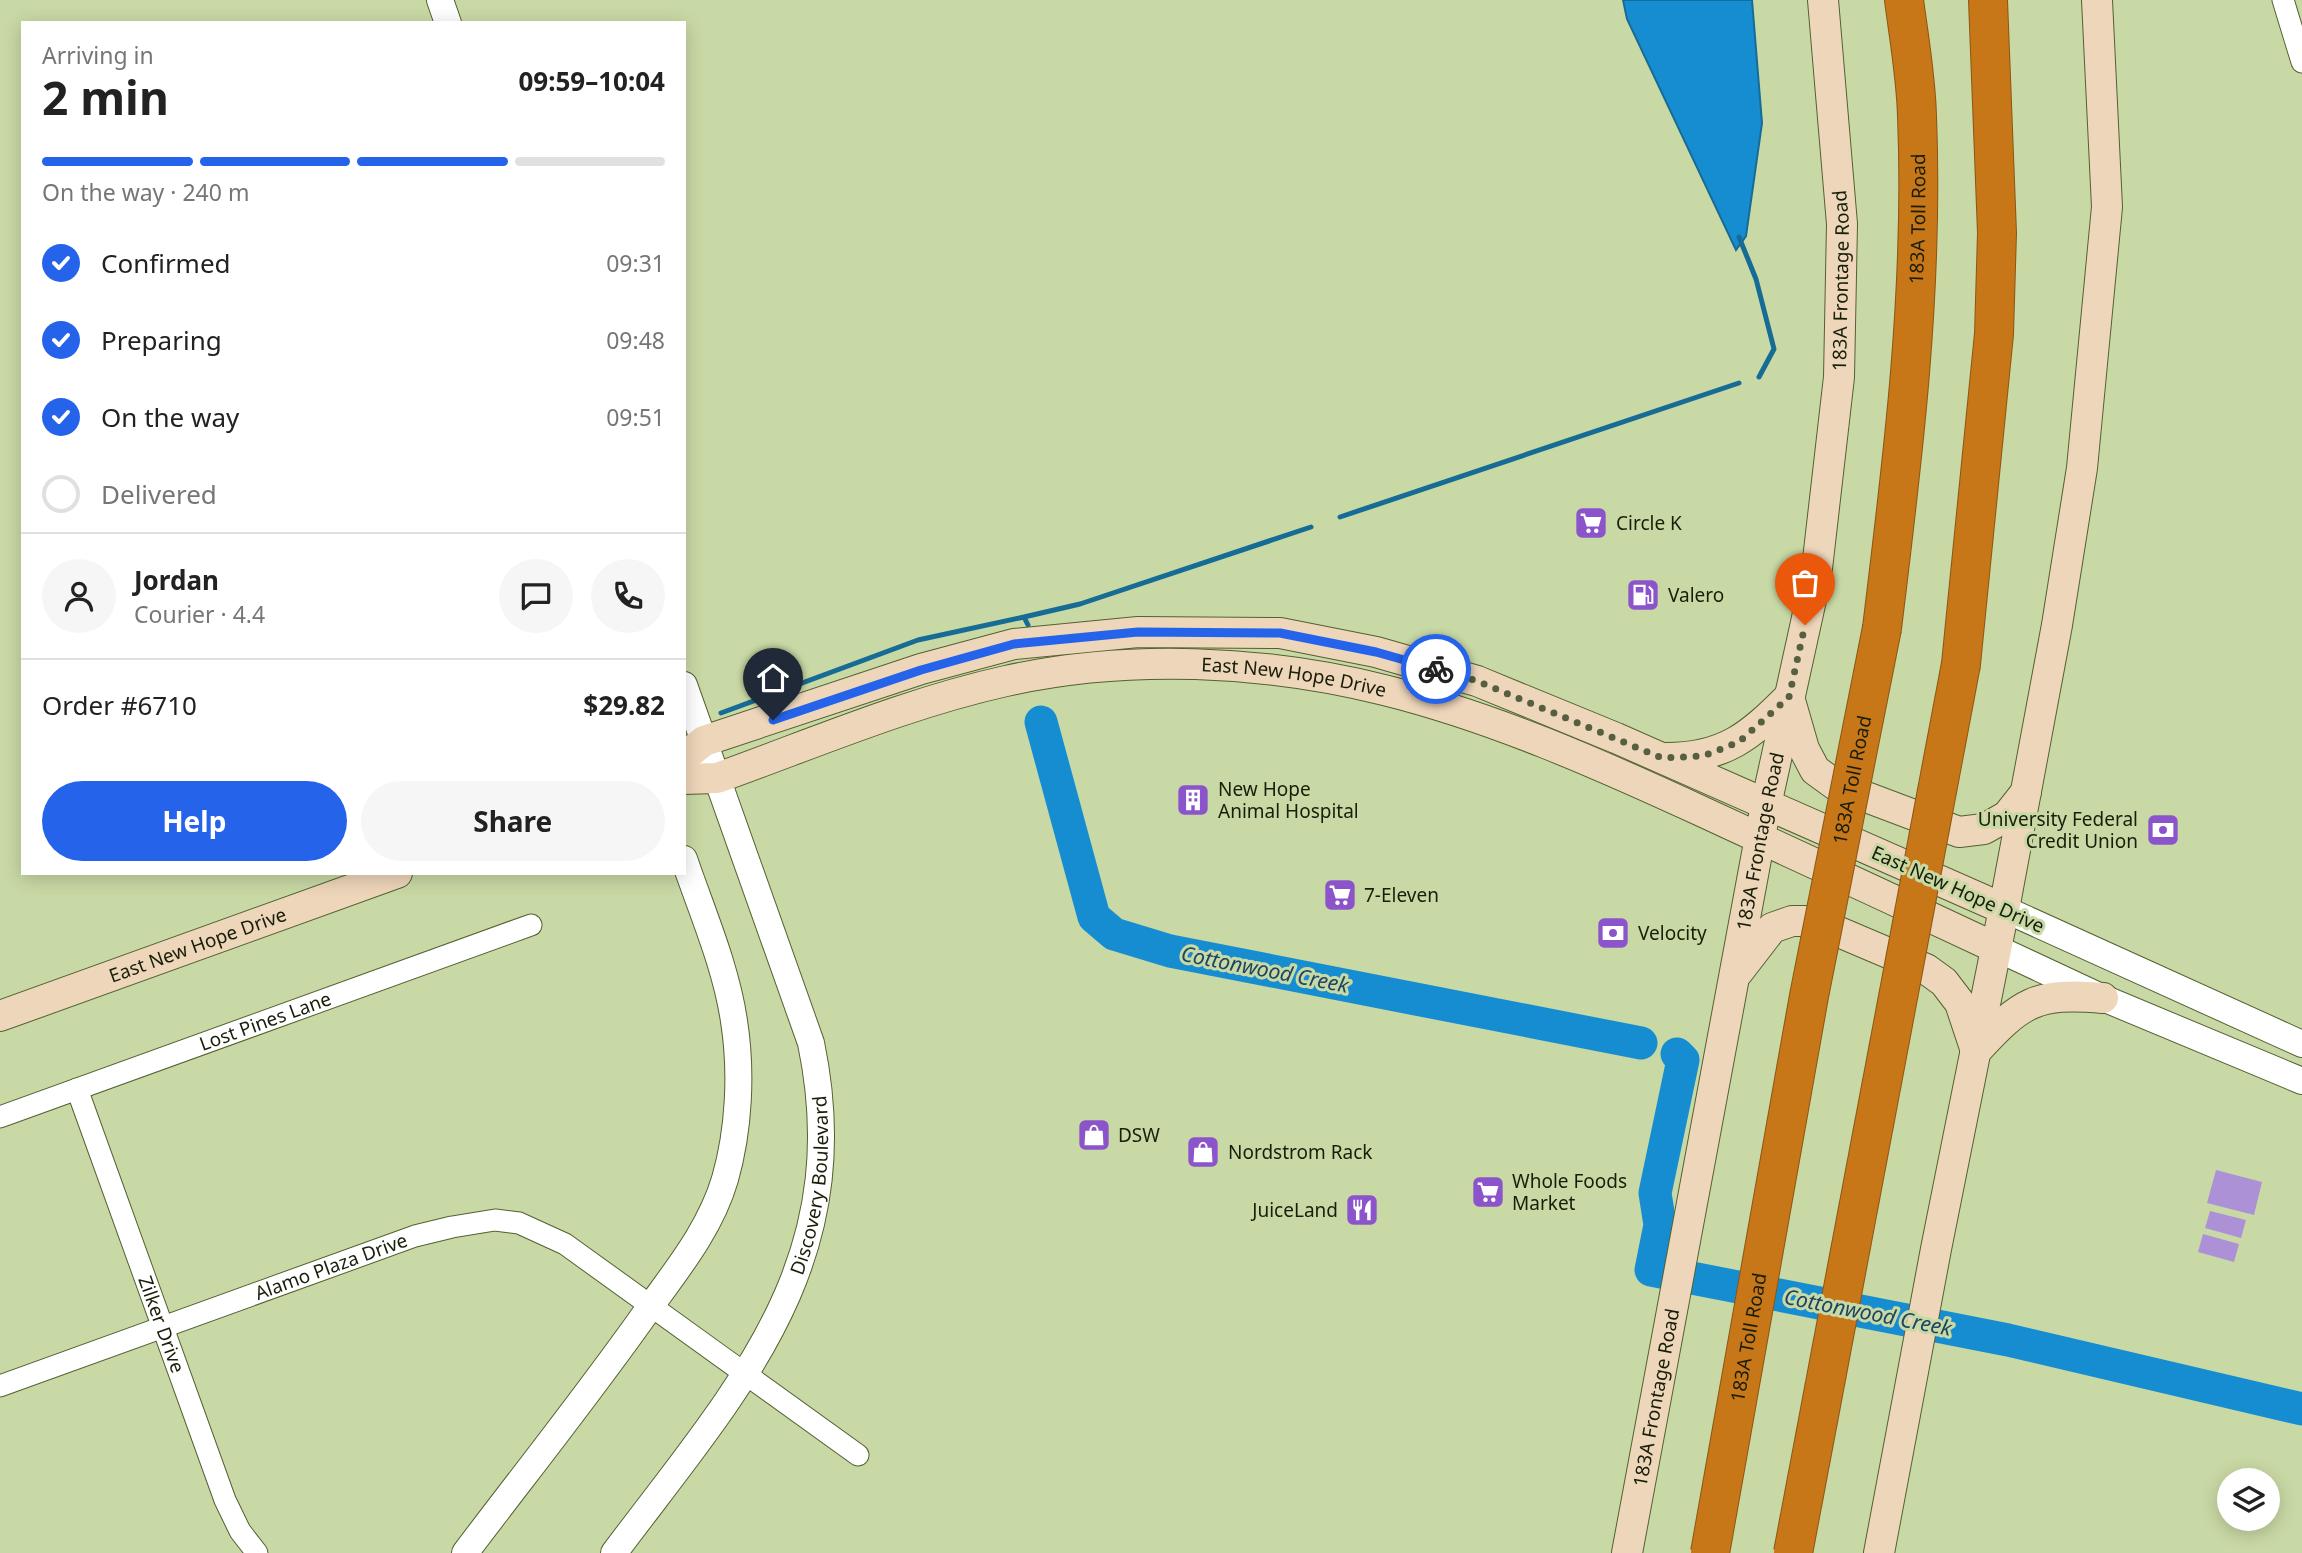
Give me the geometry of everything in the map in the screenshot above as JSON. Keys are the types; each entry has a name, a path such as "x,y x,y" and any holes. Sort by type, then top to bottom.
{"highway":[{"name":"183A Toll Road","path":"1710,1553 1809,996 1882,628 1908,418 1916,263 1917,114 1904,0"},
{"path":"1793,1553 1961,664 1994,334 1997,233 1988,0"}],"main road":[{"name":"183A Frontage Road","path":"1627,1553 1766,805 1816,577 1839,377 1842,224 1823,0"},
{"path":"1879,1553 2026,791 2082,468 2107,207 2097,0"},
{"name":"East New Hope Drive","path":"694,749 921,670 1014,644 1138,632 1280,633 1376,652 1477,681 1662,758 2004,908"},
{"name":"East New Hope Drive","path":"686,779 717,778 926,703 1008,681 1100,667 1184,665 1276,671 1384,690 1515,733 1623,775 1760,836 1996,948"},
{"path":"1662,758 1703,756 1726,749 1759,727 1789,697 1804,749 1815,770 1837,786 1959,832 1984,829 2007,816 2026,791"},
{"name":"East New Hope Drive","path":"0,1016 391,875"},
{"path":"1734,978 1772,928 1792,921 1813,921 1926,969 1944,982 1960,1003 1976,1051"},
{"path":"1976,1051 2002,1023 2023,1007 2061,994 2104,998"}],"street":[{"path":"440,0 447,21"},
{"path":"2283,0 2302,62"},
{"name":"Discovery Boulevard","path":"614,1553 746,1374 778,1320 797,1274 820,1184 822,1131 818,1078 811,1043 717,778 694,749 686,698"},
{"path":"465,1553 556,1436 681,1266 705,1225 724,1181 736,1131 738,1061 734,1021 721,966 686,865"},
{"name":"East New Hope Drive","path":"2004,908 2302,1044"},
{"name":"Lost Pines Lane","path":"0,1117 531,925"},
{"name":"East New Hope Drive","path":"1996,948 2104,998 2302,1081"},
{"name":"Zilker Drive","path":"77,1089 225,1500 240,1531 257,1553"},
{"name":"Alamo Plaza Drive","path":"0,1386 415,1236 495,1220 519,1223 546,1233 652,1305 858,1455"}],"shaded area":[{"path":"2216,1170 2262,1182 2254,1215 2207,1203"},
{"path":"2210,1211 2246,1220 2241,1238 2205,1228"},
{"path":"2203,1234 2239,1244 2234,1262 2198,1252"}],"water":[{"path":"1623,0 1752,0 1762,123 1746,236 1736,250 1627,19"}],"waterway":[{"path":"1739,237 1756,279 1774,349 1759,377"},
{"path":"1340,517 1739,383"},
{"path":"1024,617 1080,604 1311,527"},
{"name":"Cottonwood Creek","path":"721,713 918,640 1024,617 1028,625"},
{"name":"Cottonwood Creek","path":"1041,722 1094,917 1114,934 1170,951 1641,1043"},
{"name":"Cottonwood Creek","path":"1677,1054 1683,1060 1655,1193 1660,1225 1651,1270 2008,1340 2302,1409"}],"way so far":[{"path":"1436,669 1477,681 1662,758 1703,756 1739,742 1759,727 1789,697 1805,625"}],"place":[{"name":"Circle K","path":"1591,523"},
{"name":"Valero","path":"1643,595"},
{"name":"New Hope Animal Hospital","path":"1193,800"},
{"name":"University Federal Credit Union","path":"2163,830"},
{"name":"7-Eleven","path":"1340,895"},
{"name":"Velocity","path":"1613,933"},
{"name":"DSW","path":"1094,1135"},
{"name":"Nordstrom Rack","path":"1203,1152"},
{"name":"Whole Foods Market","path":"1488,1192"},
{"name":"JuiceLand","path":"1362,1210"}],"route":[{"path":"773,720 921,670 1014,644 1138,632 1280,633 1376,652 1436,669"}]}
